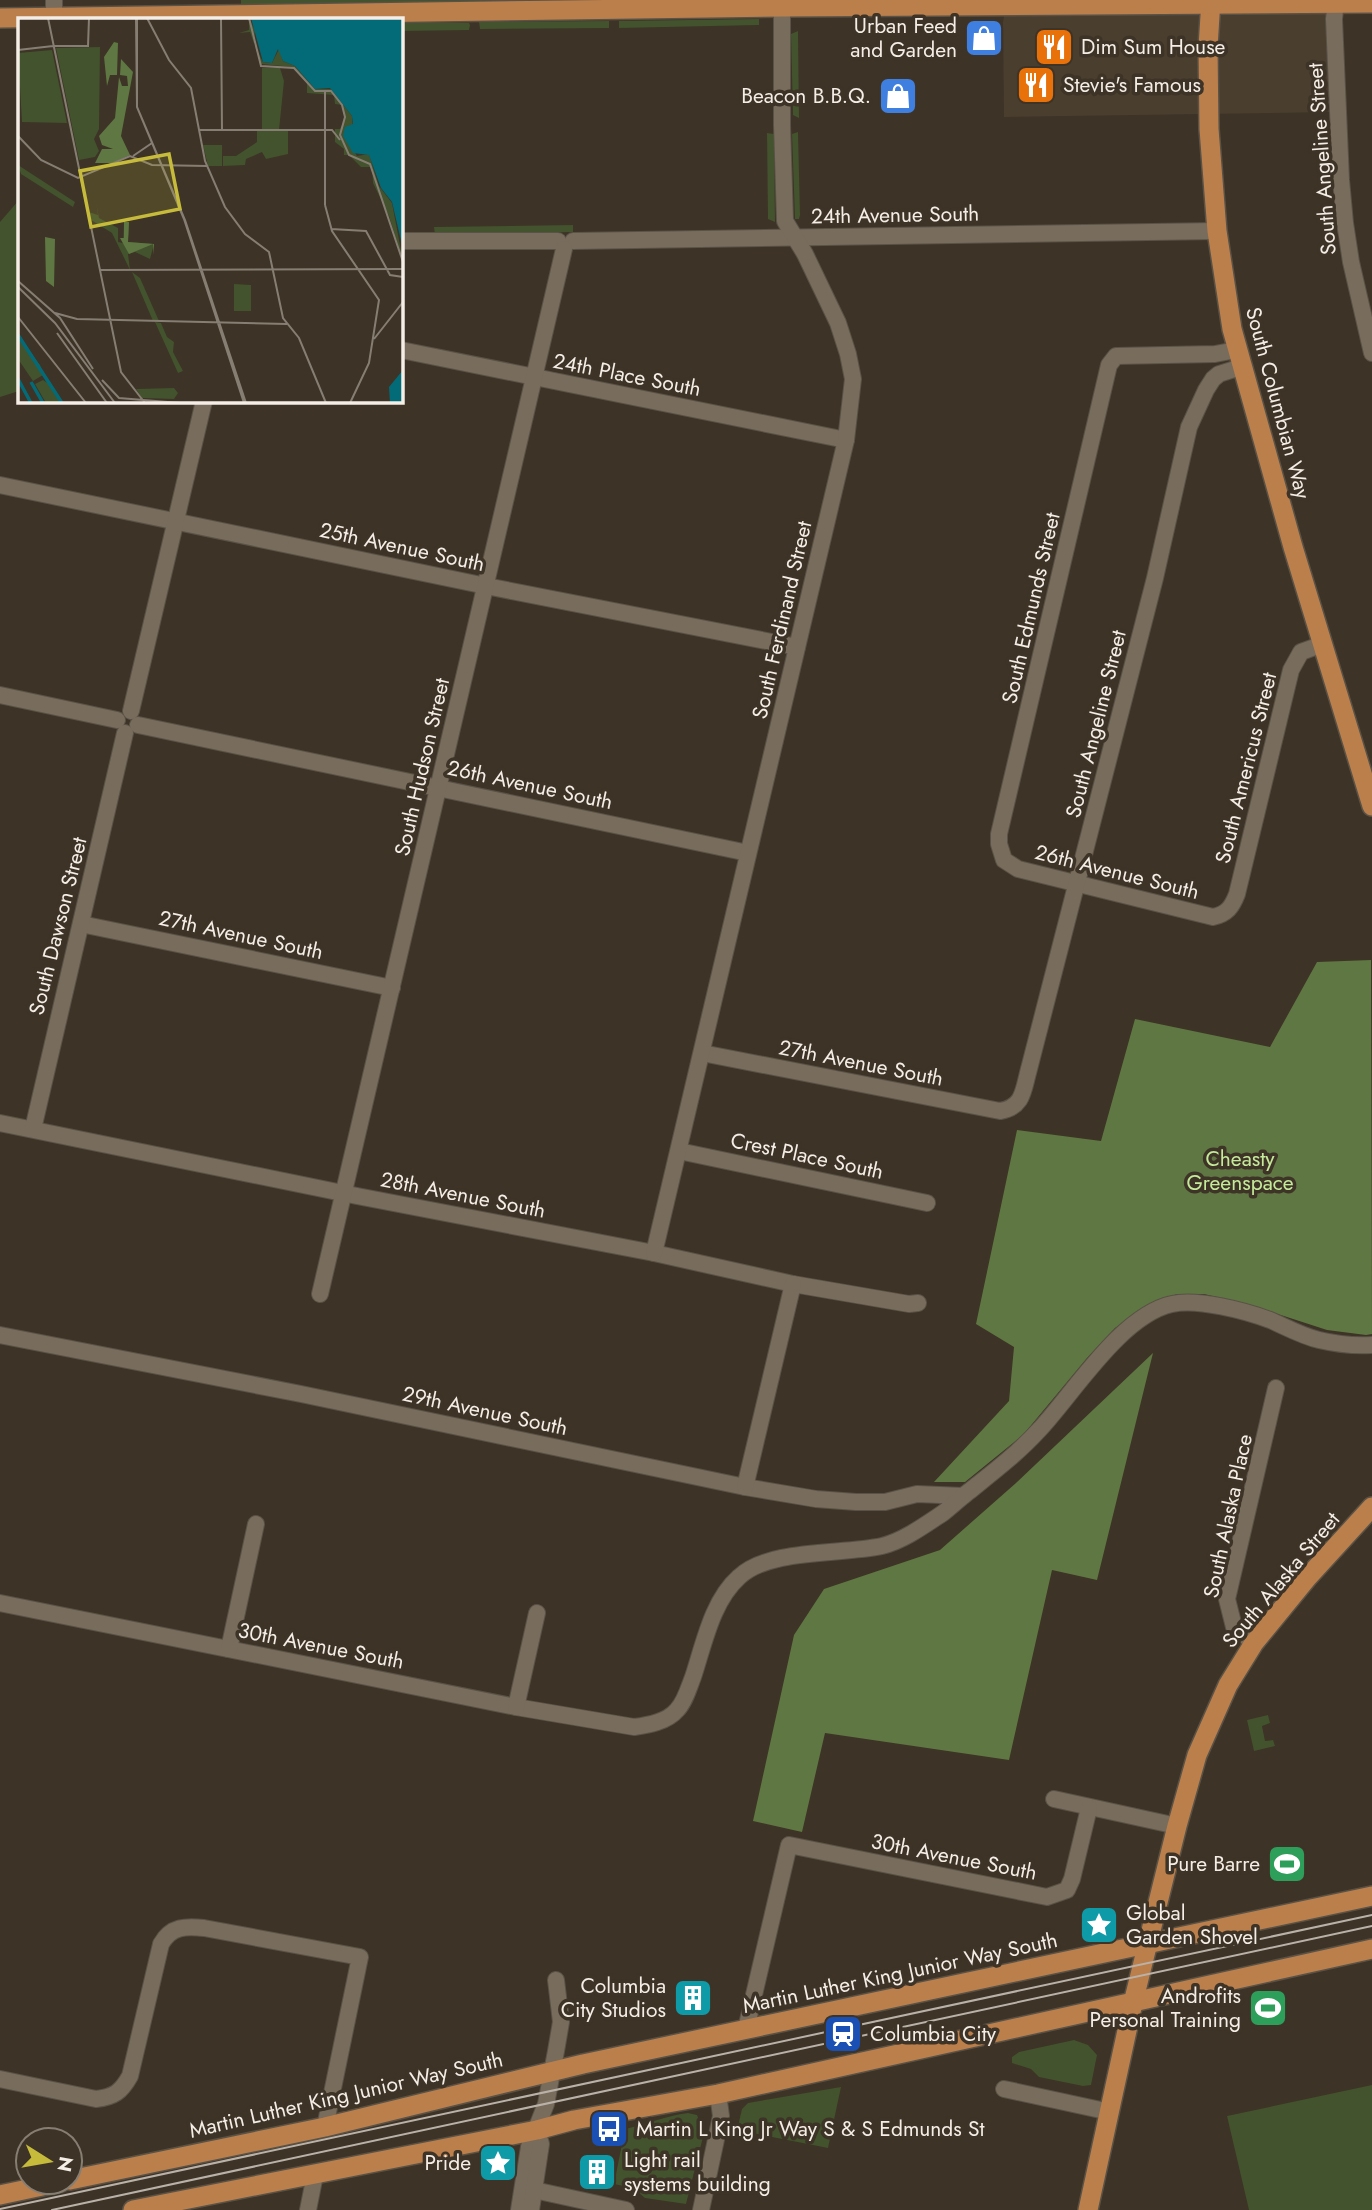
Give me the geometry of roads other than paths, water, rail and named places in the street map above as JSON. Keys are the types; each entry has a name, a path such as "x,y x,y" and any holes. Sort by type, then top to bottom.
{"main road":[{"name":"South Columbian Way","path":"1211,2 1208,47 1209,129 1217,231 1239,359 1372,806"},
{"path":"0,18 54,9 225,12 626,5 1372,3"},
{"name":"South Alaska Street","path":"1088,2210 1133,2003 1177,1826 1197,1755 1214,1712 1254,1643 1308,1577 1372,1507"},
{"name":"Martin Luther King Junior Way South","path":"84,2177 325,2127 552,2071 1372,1896"},
{"path":"133,2210 537,2130 574,2120 718,2094 1372,1950"}],"street":[{"name":"South Angeline Street","path":"1336,2 1334,19 1342,191 1351,262 1372,353"},
{"name":"South Ferdinand Street","path":"654,1253 846,440 853,379 838,323 785,220 782,4"},
{"name":"24th Avenue South","path":"402,242 565,244 794,237 1217,231"},
{"name":"South Hudson Street","path":"320,1294 565,244"},
{"name":"24th Place South","path":"402,350 846,440"},
{"name":"South Edmunds Street","path":"1004,860 999,834 1109,365 1116,356 1215,354 1239,359"},
{"name":"South Angeline Street","path":"1012,1109 1022,1096 1027,1078 1155,578 1189,427 1213,379 1239,359"},
{"name":"South Dawson Street","path":"33,1129 204,402"},
{"name":"25th Avenue South","path":"0,485 486,586 797,647"},
{"name":"South Americus Street","path":"1223,915 1233,906 1237,894 1291,670 1301,652 1323,644"},
{"name":"26th Avenue South","path":"0,695 748,853"},
{"name":"26th Avenue South","path":"1004,860 1018,869 1077,885 1213,917 1223,915"},
{"name":"27th Avenue South","path":"81,924 392,988"},
{"name":"27th Avenue South","path":"702,1053 1000,1111 1012,1109"},
{"name":"28th Avenue South","path":"0,1123 654,1253 793,1284 909,1304 918,1303"},
{"name":"Crest Place South","path":"679,1151 927,1203"},
{"path":"745,1487 793,1284"},
{"path":"963,1496 1005,1463 1039,1430 1094,1362 1131,1326 1164,1306 1192,1302 1263,1318 1321,1340 1372,1345"},
{"name":"29th Avenue South","path":"0,1335 301,1394 745,1487 816,1499 885,1502 917,1494 963,1496"},
{"name":"South Alaska Place","path":"1254,1643 1234,1627 1227,1599 1276,1388"},
{"name":"30th Avenue South","path":"0,1603 516,1707 634,1727 659,1721 679,1709 690,1686 713,1616 731,1585 754,1565 797,1556 884,1546 945,1512 963,1496"},
{"path":"229,1649 256,1524"},
{"path":"516,1707 537,1614"},
{"path":"1054,1799 1177,1826"},
{"name":"30th Avenue South","path":"746,2029 789,1845 1047,1897 1067,1890 1089,1808"},
{"path":"0,2079 96,2099 113,2097 130,2076 157,1953 166,1934 185,1926 360,1957 325,2127"},
{"path":"519,2210 529,2147 546,2104 561,2022 556,1980"},
{"path":"1004,2089 1110,2112"},
{"path":"701,2210 721,2116 718,2094"},
{"path":"530,2210 541,2144 537,2130"},
{"path":"308,2210 315,2175"},
{"path":"534,2190 626,2210"}],"tram line":[{"path":"0,2209 1372,1915"},
{"path":"52,2210 1372,1926"}],"place":[{"name":"Urban Feed and Garden","path":"984,38"},
{"name":"Dim Sum House","path":"1054,47"},
{"name":"Stevie's Famous","path":"1036,85"},
{"name":"Beacon B.B.Q.","path":"898,96"},
{"name":"Pure Barre","path":"1287,1864"},
{"name":"Global Garden Shovel","path":"1099,1925"},
{"name":"Columbia City Studios","path":"693,1998"},
{"name":"Androfits Personal Training","path":"1268,2008"},
{"name":"Columbia City","path":"843,2034"},
{"name":"Martin L King Jr Way S & S Edmunds St","path":"609,2129"},
{"name":"Pride","path":"498,2163"},
{"name":"Light rail systems building","path":"597,2172"}],"park label":[{"name":"Cheasty Greenspace","path":"1240,1171"}]}
